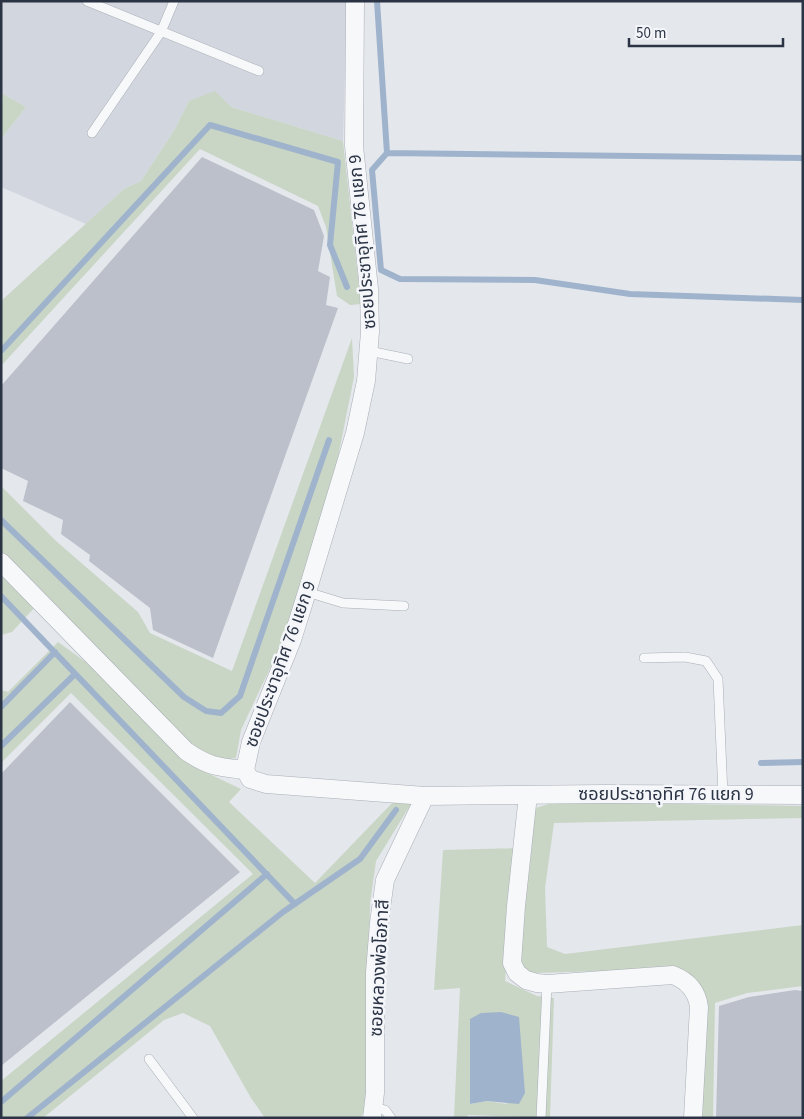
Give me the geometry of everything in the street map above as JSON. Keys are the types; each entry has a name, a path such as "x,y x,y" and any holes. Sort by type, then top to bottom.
{"street":[{"name":"ซอยประชาอุทิศ 76 แยก 9","path":"355,1 354,146 369,289 370,332 366,381 355,433 307,592 292,640 251,742 245,770 250,778 266,784 425,796 803,795"},
{"path":"1,562 186,751 211,766 245,770"},
{"path":"528,795 512,963 517,973 526,980 547,984 673,975 683,979 698,998 700,1007 693,1118"},
{"name":"ซอยหลวงพ่อโอภาสี","path":"373,1112 375,972 378,923 385,880 425,796"}],"lane":[{"path":"87,1 259,72"},
{"path":"92,133 161,32 174,1"},
{"path":"369,351 408,359"},
{"path":"307,592 342,603 404,606"},
{"path":"644,658 685,657 706,661 718,679 723,795"},
{"path":"541,1118 547,984"},
{"path":"149,1059 193,1118"},
{"path":"373,1112 385,1110 391,1118"}],"shaded area":[{"path":"1,1 347,1 343,141 231,107 189,101 175,129 141,181 124,189 86,224 1,187 1,139 26,107 1,93"}],"green space":[{"path":"215,91 231,107 343,141 361,304 350,305 337,296 326,227 318,206 200,149 1,366 1,301 124,189 141,181 175,129 189,101"},
{"path":"1,93 26,107 1,139"},
{"path":"352,338 354,377 334,477 288,630 241,730 236,758 216,761 201,755 1,555 1,486 56,541 138,612 150,633 232,671"},
{"path":"1,571 36,606 12,632 1,635"},
{"path":"58,642 94,668 203,771 241,789 229,802 315,883 394,801 411,804 376,861 370,903 367,1107 360,1118 265,1118 251,1098 210,1026 183,1013 164,1020 43,1118 1,1118 1,1081 253,874 71,693 1,763 1,690 8,692"},
{"path":"556,802 803,806 803,818 554,823 545,888 547,947 565,954 803,925 803,986 747,993 715,1003 713,1118 699,1118 704,994 687,972 675,969 534,973 525,970 520,959 532,809"},
{"path":"517,848 505,981 537,996 554,998 550,1118 468,1115 466,1118 454,1118 460,988 434,990 443,850","holes":["470,1019 507,1104 487,1101 470,1104"]}],"water":[{"path":"501,1012 519,1017 525,1093 519,1104 487,1101 470,1104 470,1019 481,1013"}],"building":[{"path":"202,157 314,210 324,236 318,271 330,277 326,305 338,308 213,658 153,630 150,608 89,561 90,555 61,534 63,520 23,501 28,481 1,468 1,386"},
{"path":"70,702 240,872 1,1066 1,774"},
{"path":"795,990 803,991 803,1118 716,1118 719,1006 749,997"}],"waterway":[{"path":"377,1 387,153 372,170 381,270 400,279 535,280 630,294 803,300"},
{"path":"1,351 210,125 338,162 330,245 347,287"},
{"path":"387,153 803,158"},
{"path":"1,520 184,697 206,711 221,713 240,696 329,440"},
{"path":"1,596 295,904"},
{"path":"1,707 55,652"},
{"path":"1,746 75,674"},
{"path":"761,763 803,762"},
{"path":"27,1118 283,912 360,859 396,810"},
{"path":"1,1102 267,874"}]}
